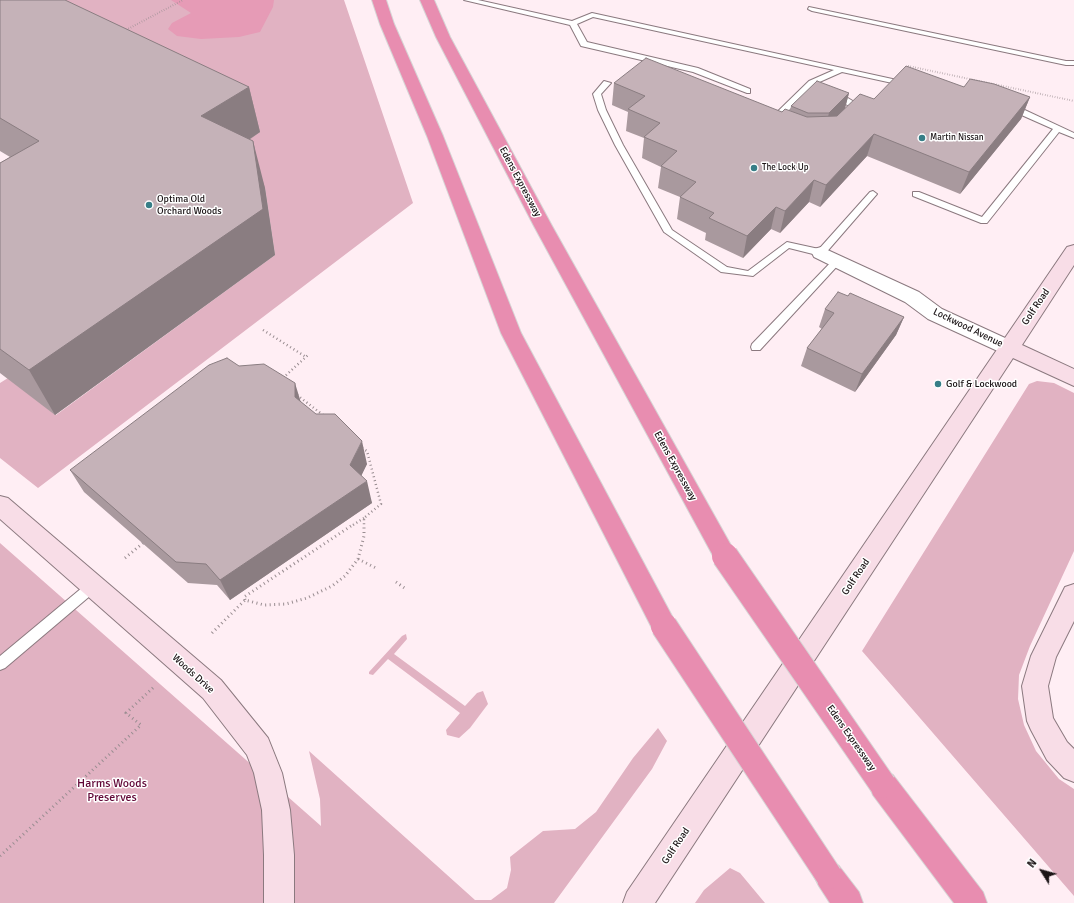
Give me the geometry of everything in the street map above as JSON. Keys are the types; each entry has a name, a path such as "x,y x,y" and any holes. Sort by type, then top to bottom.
{"highway":[{"path":"379,0 387,24 435,136 511,333 664,626 848,903"},
{"name":"Edens Expressway","path":"427,0 443,38 543,226 724,556 883,785 972,903"}],"main road":[{"name":"Golf Road","path":"638,903 1074,250"},
{"name":"Lockwood Avenue","path":"1008,348 1074,378"},
{"name":"Woods Drive","path":"0,504 212,689 258,747 268,773 276,810 279,854 279,903"},
{"path":"1074,595 1044,656 1035,686 1040,721 1057,751 1074,768"}],"street":[{"name":"Lockwood Avenue","path":"829,257 912,297 935,314 1008,348"}],"lane":[{"path":"468,0 573,23 592,15 916,86"},
{"path":"812,9 1066,63 1074,63"},
{"path":"573,23 584,44 695,70 747,91"},
{"path":"782,127 774,120 810,85 841,70"},
{"path":"607,83 597,94 602,110 619,145 669,232 724,270 750,274 787,245 829,257"},
{"path":"810,85 836,94 853,105 849,114 839,124"},
{"path":"1006,106 1074,136"},
{"path":"916,194 984,221 1057,129"},
{"path":"756,347 829,257 873,194"},
{"path":"0,664 93,586"}],"path":[{"path":"117,34 183,0"},
{"path":"263,330 307,356 277,383"},
{"path":"295,394 325,416"},
{"path":"212,633 245,600 244,597 364,518 380,504 367,451 355,445"},
{"path":"355,452 362,448"},
{"path":"245,600 264,605 286,604 307,598 332,586 345,576 358,559 364,536 364,518"},
{"path":"125,558 143,543"},
{"path":"358,559 378,569"},
{"path":"396,582 406,589"},
{"path":"0,856 141,725 126,713 155,686"}],"green space":[{"path":"36,0 344,0 413,203 38,488 0,458 0,383 8,378 56,415 275,255 265,188"},
{"path":"1037,381 1054,383 1074,393 1074,551 1030,646 1019,675 1018,699 1024,725 1036,751 1059,779 1074,789 1074,896 862,651 1029,384"},
{"name":"Harms Woods Preserves","path":"0,543 321,826 320,799 309,751 475,900 491,900 507,888 511,870 510,857 543,831 575,829 596,812 633,758 658,728 667,741 652,769 554,903 0,903"},
{"path":"406,634 407,639 394,654 465,706 477,693 483,691 488,704 470,728 459,738 447,735 446,730 460,713 388,659 373,675 369,674 369,672 402,636"},
{"path":"730,868 740,873 765,903 695,903 704,890"}],"shaded area":[{"path":"171,0 274,0 273,7 260,32 239,37 201,39 177,36 168,29 172,23 191,13"}],"building":[{"name":"Optima Old Orchard Woods","path":"0,0 65,0 249,87 201,116 253,141 263,209 29,370 0,349 0,163 39,141 0,118"},
{"path":"646,58 782,112 785,109 807,117 837,116 860,94 874,99 906,66 964,87 970,79 994,84 1030,97 969,172 874,134 826,185 814,180 785,211 776,207 747,236 709,218 714,213 680,197 696,182 661,166 677,151 644,137 660,123 628,109 645,96 614,83"},
{"path":"817,81 849,93 829,113 808,113 791,106"},
{"path":"838,292 848,296 850,293 904,317 862,374 807,348 834,313 825,309"},
{"path":"227,358 239,366 264,364 295,383 295,397 316,414 335,414 362,441 350,465 367,481 220,580 206,564 176,562 70,470 209,365"}],"place":[{"name":"Martin Nissan","path":"922,138"},
{"name":"The Lock Up","path":"754,168"},
{"name":"Optima Old Orchard Woods","path":"149,205"},
{"name":"Golf & Lockwood","path":"938,384"}]}
